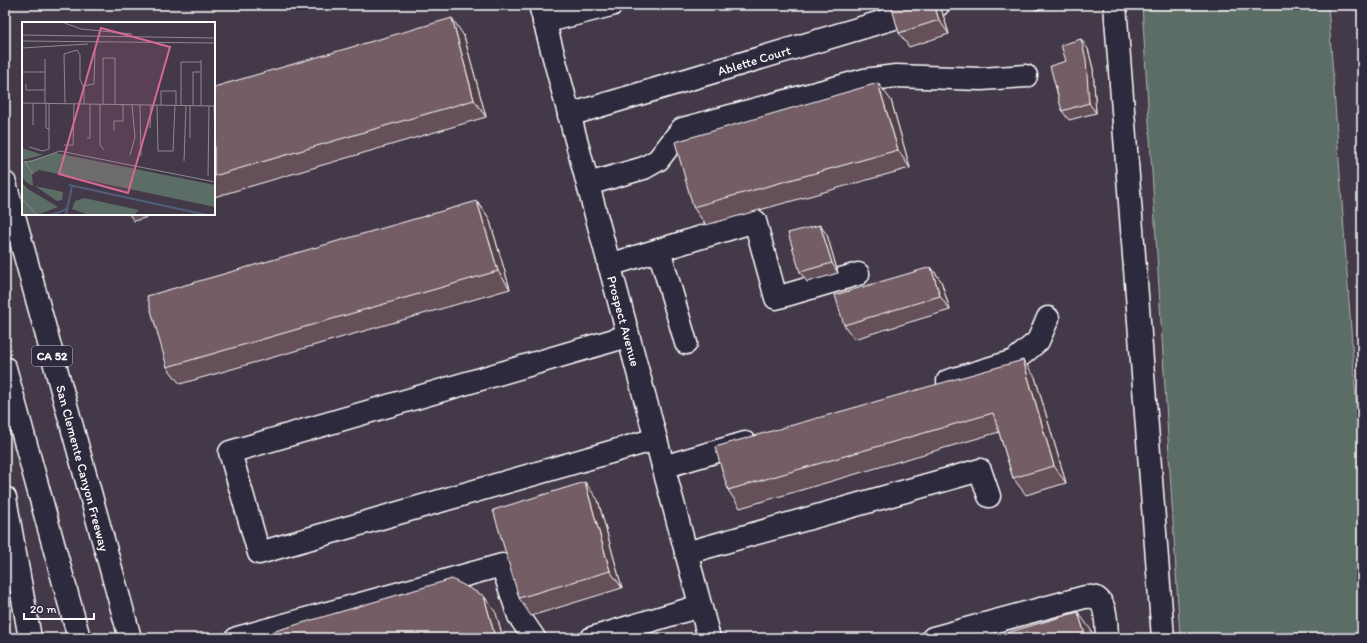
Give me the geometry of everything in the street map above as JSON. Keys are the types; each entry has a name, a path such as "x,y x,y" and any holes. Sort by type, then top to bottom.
{"main road":[{"path":"542,14 611,5"},
{"name":"Ablette Court","path":"569,115 938,5"},
{"path":"1115,5 1163,638"},
{"name":"Prospect Avenue","path":"542,14 709,638"},
{"path":"588,184 644,168 658,160 682,129 864,80 896,76 981,79 1026,76"},
{"name":"San Clemente Canyon Freeway","path":"5,183 130,638"},
{"path":"609,265 755,221 776,298 858,274"},
{"path":"659,250 686,343"},
{"path":"930,387 1014,362 1038,341 1048,318"},
{"path":"628,336 230,452 259,553 656,439"},
{"path":"5,368 79,638"},
{"path":"663,467 762,437"},
{"path":"686,553 980,470 989,496"},
{"path":"5,498 30,638"},
{"path":"100,529 142,638"},
{"path":"237,638 502,565 519,616 534,638"},
{"path":"933,638 1085,597 1094,597 1099,601 1104,609 1108,638"},
{"path":"592,638 700,606"}],"green space":[{"path":"1142,5 1328,5 1362,484 1362,638 1180,638"}],"building":[{"path":"891,5 934,5 939,20 899,33"},
{"path":"452,18 474,100 215,176 215,87"},
{"path":"1081,39 1086,59 1089,103 1062,111 1050,66 1066,61 1061,45"},
{"path":"878,83 898,150 693,207 675,142"},
{"path":"477,201 498,271 167,367 147,296"},
{"path":"820,225 832,263 800,272 788,233"},
{"path":"931,267 940,296 844,325 835,295"},
{"path":"1023,360 1054,466 1013,478 993,413 728,490 715,447"},
{"path":"585,482 610,571 519,598 493,510"},
{"path":"452,579 484,596 495,637 251,638"},
{"path":"1078,612 1086,638 989,638"}]}
